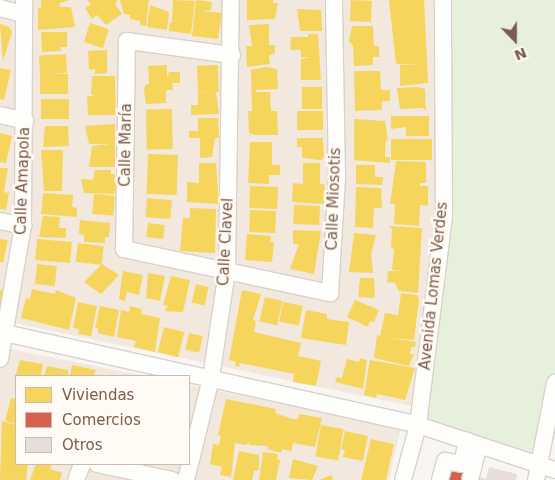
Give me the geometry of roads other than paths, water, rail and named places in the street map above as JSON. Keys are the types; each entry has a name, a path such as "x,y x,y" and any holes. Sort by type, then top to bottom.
{"street":[{"name":"Calle Clavel","path":"190,464 211,378 227,271 232,55 231,0"},
{"name":"Calle Miosotis","path":"227,271 330,292 337,177 334,0"},
{"name":"Avenida Lomas Verdes","path":"403,480 418,425 444,217 443,0"},
{"path":"0,8 24,7"},
{"name":"Calle Amapola","path":"0,359 23,226 25,121 24,7"},
{"name":"Calle María","path":"227,271 124,249 128,41 232,55"},
{"path":"0,115 25,121"},
{"path":"0,221 23,226"},
{"path":"3,333 418,425 548,467"},
{"path":"536,480 548,467 555,383"},
{"path":"440,480 445,461 462,464 473,443"},
{"path":"470,480 473,443"},
{"path":"76,480 82,465"},
{"path":"102,465 172,480"},
{"name":"Calle Clavel","path":"186,480 190,465"}]}
